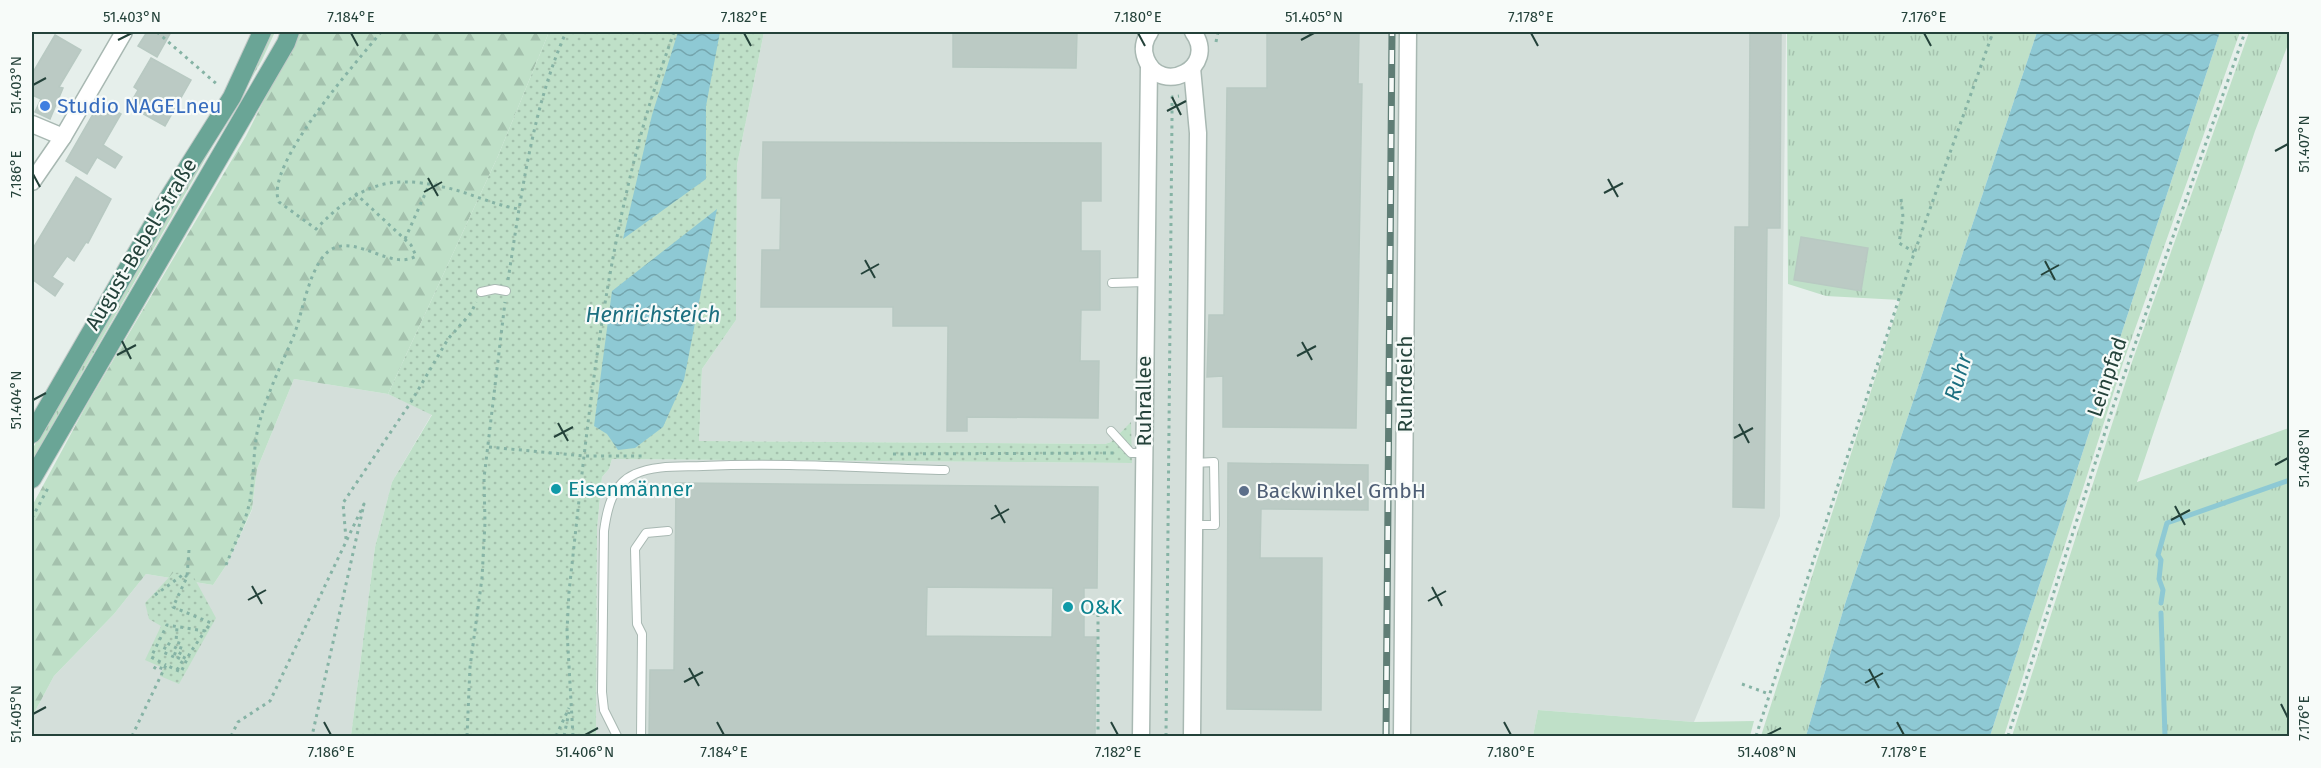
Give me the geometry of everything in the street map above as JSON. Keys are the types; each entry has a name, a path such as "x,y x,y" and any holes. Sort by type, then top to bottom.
{"main road":[{"name":"August-Bebel-Straße","path":"32,434 169,197 232,97 262,32"},
{"name":"August-Bebel-Straße","path":"32,479 286,43 290,32"}],"street":[{"path":"32,182 63,136 124,32"},
{"name":"Ruhrallee","path":"1141,736 1149,65 1144,56 1144,43 1150,32"},
{"path":"1192,736 1198,133 1192,68 1200,47 1193,32"},
{"name":"Ruhrdeich","path":"1402,736 1408,32"},
{"path":"1149,65 1156,72 1171,77 1183,75 1192,68"},
{"path":"32,124 63,136"}],"lane":[{"path":"1112,282 1145,282"},
{"path":"481,292 495,288 506,291"},
{"path":"1111,430 1131,453 1144,453"},
{"path":"617,736 604,711 602,692 604,531 607,510 615,489 633,474 656,468 729,465 945,470"},
{"path":"641,736 642,634 636,624 635,549 646,533 668,531"}],"path":[{"path":"157,32 232,97"},
{"path":"381,32 290,149 278,188 279,202 316,229 355,193 394,183 429,185 519,209"},
{"path":"467,736 470,667 481,588 485,523 484,478 506,291 519,209 546,86 566,32"},
{"path":"573,736 567,631 584,456 599,341 619,233 643,127 674,32"},
{"path":"1756,736 1914,252 1993,32"},
{"name":"Leinpfad","path":"2008,736 2121,382 2246,32"},
{"name":"Ruhrallee","path":"1166,736 1172,97"},
{"path":"405,239 429,185"},
{"path":"226,565 247,511 253,482 255,446 269,390 295,333 313,276 323,258 335,247 346,246 411,259 416,256 416,251 405,239 355,193"},
{"path":"1901,199 1903,217 1899,243 1914,252"},
{"path":"347,540 343,503 411,402 448,339 471,313 481,292"},
{"path":"489,447 613,457"},
{"path":"1144,453 1169,452 1194,457"},
{"path":"231,736 238,722 270,701 364,504 312,736"},
{"path":"189,550 187,577 173,607 211,623 190,653 182,672 151,657 167,625 205,631"},
{"path":"155,595 184,574 187,577"},
{"path":"1084,613 1098,613 1098,736"},
{"path":"164,651 166,643 180,650 182,644 176,642 177,627"},
{"path":"164,651 168,645 185,656 177,670"},
{"path":"164,651 183,660"},
{"path":"174,657 176,651"},
{"path":"132,736 166,665"},
{"path":"154,669 156,666 163,669"},
{"path":"1742,684 1769,694"},
{"path":"556,736 570,706"},
{"path":"564,736 570,706"}],"shaded area":[{"path":"764,32 1786,32 1780,516 1694,722 1538,710 1533,736 596,736 597,529 602,477 609,469 612,459 1132,463 1126,427 1111,442 1105,444 699,441 702,369 736,320 737,165"},
{"path":"294,379 388,394 432,414 392,482 375,547 351,736 32,736 32,717 54,676 114,614 146,574 213,585 227,564 252,510 257,469"}],"green space":[{"path":"269,32 275,32 262,60 32,460 32,450 50,417"},
{"path":"298,32 549,32 498,156 388,394 294,379 257,469 252,509 227,564 213,585 146,574 114,614 54,676 32,717 32,506 86,406 246,136"},
{"path":"549,32 764,32 737,165 736,320 702,369 699,441 1105,444 1111,442 1131,422 1132,463 612,459 609,469 602,477 597,529 596,736 351,736 375,547 392,482 432,415 388,394 498,156"},
{"path":"1787,32 2037,32 1845,604 1806,736 1761,736 1900,300 1826,296 1788,284"},
{"path":"2220,32 2240,32 2123,363 2004,736 1990,736"},
{"path":"2249,32 2289,32 2289,42 2255,131 2137,482 2289,428 2289,736 2012,736 2132,362"},
{"path":"191,572 216,618 179,684 160,676 163,668 145,660 161,626 149,619 145,603 173,573"},
{"path":"1538,710 1694,722 1754,721 1750,736 1533,736"}],"water":[{"name":"Henrichsteich","path":"678,32 720,32 706,106 706,179 623,239 652,115"},
{"name":"Ruhr","path":"2037,32 2220,32 1990,736 1806,736 1845,604"},
{"name":"Henrichsteich","path":"717,209 684,380 663,427 635,448 618,450 607,434 594,426 612,291"}],"building":[{"path":"147,32 171,32 157,57 138,46"},
{"path":"953,32 1077,32 1076,68 953,67"},
{"path":"1267,32 1359,32 1358,84 1362,84 1356,428 1223,427 1223,376 1207,377 1209,315 1224,315 1227,88 1267,88"},
{"path":"1750,32 1781,32 1780,228 1767,228 1764,508 1733,507 1735,227 1749,227"},
{"path":"55,35 81,50 59,87 63,88 50,119 35,112 41,99 32,95 32,74"},
{"path":"151,58 191,80 165,126 129,106 138,90 134,87"},
{"path":"100,102 121,114 103,145 122,157 115,168 97,157 87,174 66,161"},
{"path":"763,142 1101,143 1101,201 1081,201 1081,251 1100,251 1100,310 1081,310 1080,361 1099,361 1098,418 967,417 967,431 947,431 948,326 893,326 893,307 761,307 762,250 780,250 781,198 762,198"},
{"path":"76,177 111,199 88,243 86,242 74,261 67,256 52,277 63,284 55,296 32,279 32,250"},
{"path":"1801,237 1868,248 1861,291 1794,280"},
{"path":"1228,463 1368,465 1368,510 1261,509 1260,558 1322,558 1321,710 1227,709"},
{"path":"676,483 1098,487 1097,588 1084,588 1084,637 1096,637 1095,736 649,736 650,670 674,670","holes":["927,587 1053,588 1052,637 926,636"]}],"waterway":[{"path":"2161,603 2163,590 2159,579 2161,560 2158,555 2167,523 2290,480"},
{"path":"2161,613 2165,736"}],"railway":[{"path":"1386,736 1392,32"}],"place":[{"name":"Studio NAGELneu","path":"45,106"},
{"name":"Eisenmänner","path":"556,489"},
{"name":"Backwinkel GmbH","path":"1244,491"},
{"name":"O&K","path":"1068,607"}]}
